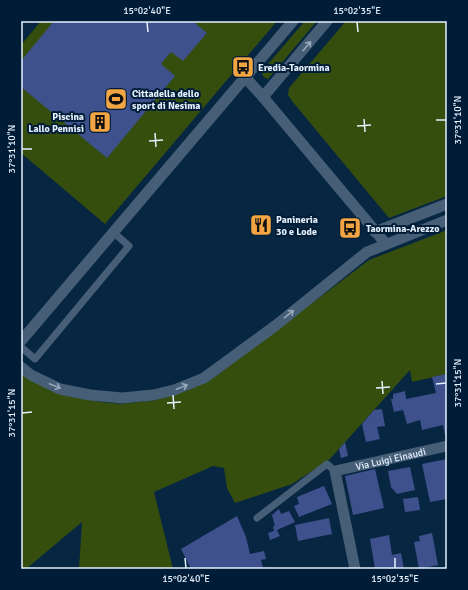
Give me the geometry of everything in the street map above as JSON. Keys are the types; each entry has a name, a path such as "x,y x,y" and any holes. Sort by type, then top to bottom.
{"street":[{"path":"21,341 293,21"},
{"path":"263,97 327,21"},
{"path":"246,77 386,244"},
{"path":"375,232 447,204"},
{"path":"21,367 31,375 60,388 101,397 122,398 153,395 174,390 204,378 275,326 367,252 447,220"},
{"name":"Via Luigi Einaudi","path":"335,471 447,446"},
{"path":"335,471 355,569"}],"lane":[{"path":"21,347 35,359 129,246 114,232"},
{"path":"257,518 327,464 335,471"}],"green space":[{"name":"Cittadella dello sport di Nesima","path":"41,21 277,21 105,224 21,153 21,45"},
{"path":"305,21 317,21 268,79 264,77 262,71"},
{"path":"346,21 447,21 447,196 389,218 288,95 289,88"},
{"path":"447,230 447,374 412,382 410,370 329,460 292,484 235,503 227,488 224,468 213,466 154,492 173,569 79,569 82,522 26,569 21,569 21,374 59,394 100,402 122,404 156,400 193,388 216,376 369,260"}],"building":[{"name":"Piscina Lallo Pennisi","path":"54,21 197,21 195,23 207,33 183,61 171,52 161,64 175,76 107,158 21,87 21,61"},
{"path":"447,374 447,435 445,435 443,425 422,430 420,420 407,424 403,410 394,412 391,399 393,399 393,394 405,391 406,399 436,393 432,377"},
{"path":"382,409 385,426 377,427 380,439 366,442 362,424 374,410"},
{"path":"345,442 348,456 341,458 339,449"},
{"path":"447,459 447,499 430,502 422,464"},
{"path":"410,467 415,490 397,494 391,487 388,471"},
{"path":"375,469 384,508 353,515 345,476"},
{"path":"324,486 332,504 299,517 294,506 299,504 297,497"},
{"path":"418,497 420,510 405,512 403,499"},
{"path":"279,509 281,514 289,511 295,522 277,530 280,536 270,540 268,533 274,531 273,526 275,526 272,515"},
{"path":"237,516 246,537 250,554 264,551 266,559 261,560 263,568 267,567 268,569 191,569 181,549"},
{"path":"329,518 332,534 298,541 295,525"},
{"path":"432,533 438,565 419,569 414,542 420,541 419,536"},
{"path":"389,535 392,555 401,553 404,569 375,569 370,539"}],"place":[{"name":"Eredia-Taormina","path":"243,67"},
{"name":"Cittadella dello sport di Nesima","path":"116,99"},
{"name":"Piscina Lallo Pennisi","path":"100,122"},
{"name":"Panineria 30 e Lode","path":"261,225"},
{"name":"Taormina-Arezzo","path":"350,228"}]}
